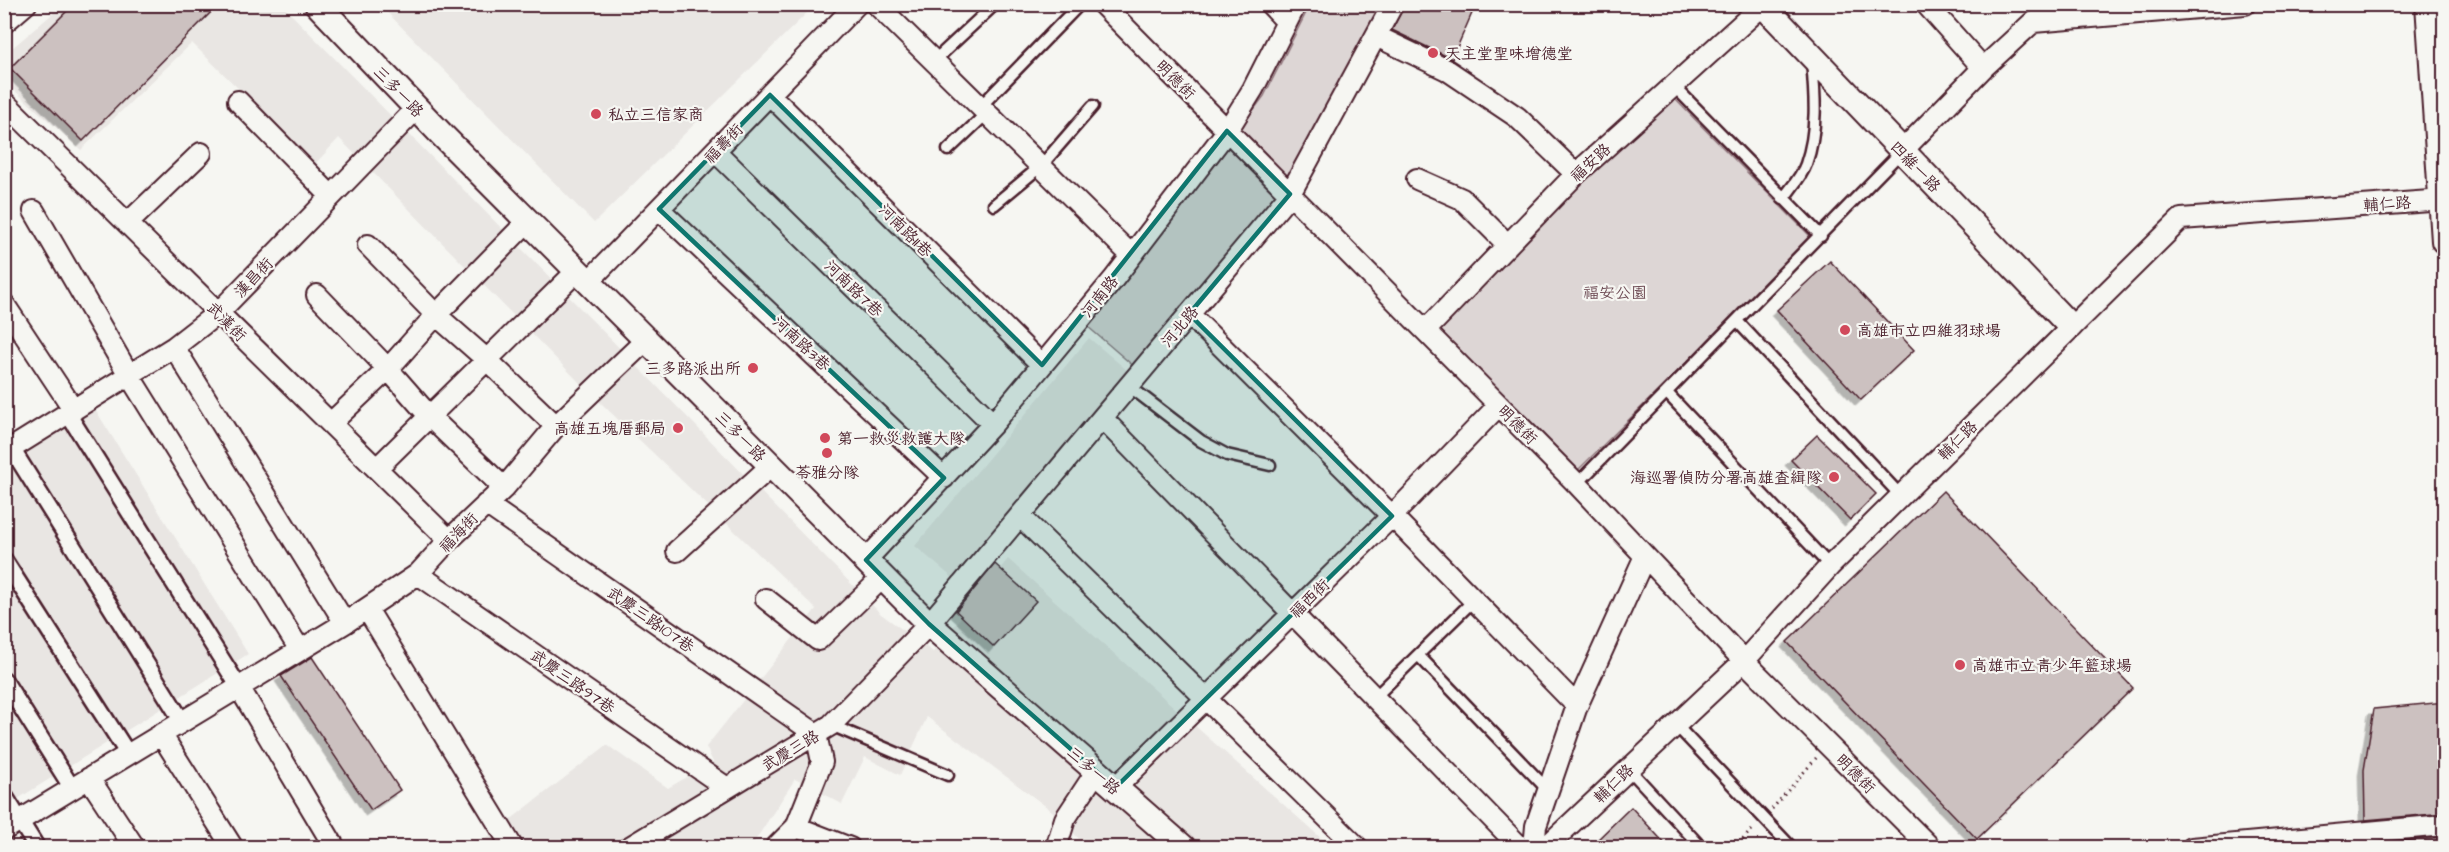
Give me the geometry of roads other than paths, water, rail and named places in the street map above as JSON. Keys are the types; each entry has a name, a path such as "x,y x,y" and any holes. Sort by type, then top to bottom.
{"street":[{"path":"4,23 26,4"},
{"name":"三多一路","path":"317,4 416,109 929,624 1184,848"},
{"name":"福壽街","path":"377,468 486,359 659,209 857,4"},
{"path":"876,4 1131,255"},
{"name":"明德街","path":"1102,4 1426,330 1577,484 1744,661 1931,848"},
{"path":"1270,4 1287,22"},
{"name":"河南路","path":"866,560 993,424 1131,255 1227,131 1253,89 1296,4"},
{"name":"河北路","path":"929,624 1290,194 1393,4"},
{"path":"1926,4 1983,68"},
{"path":"1902,151 1983,68 2032,13 2246,4"},
{"path":"2428,4 2445,241"},
{"name":"四維一路","path":"1763,5 2070,327"},
{"name":"福安路","path":"1426,330 1576,174 1763,5"},
{"path":"1376,36 1447,70 1517,117 1576,174"},
{"name":"河南路11巷","path":"770,95 1042,365"},
{"path":"238,101 332,196"},
{"name":"武漢街","path":"4,102 449,540"},
{"name":"漢昌街","path":"7,447 71,412 174,347 219,312 416,109"},
{"name":"河南路7巷","path":"715,152 993,424"},
{"path":"128,223 201,153"},
{"path":"1417,179 1462,199 1508,244"},
{"name":"輔仁路","path":"1545,848 1674,724 1744,661 1830,566 2181,219 2443,199"},
{"name":"河南路3巷","path":"659,209 944,478"},
{"path":"34,211 129,375 300,650"},
{"path":"331,423 388,369 436,315 528,220"},
{"path":"368,245 436,315 556,426"},
{"path":"317,295 388,369 430,417 504,488"},
{"path":"4,304 335,848"},
{"path":"1189,314 1392,516 1577,706"},
{"name":"福海街","path":"13,825 345,623 418,574 449,540 504,488 556,426 646,340"},
{"path":"174,347 345,623"},
{"name":"福西街","path":"1115,788 1392,516 1499,405"},
{"path":"1102,418 1521,848"},
{"path":"7,447 182,721"},
{"path":"677,551 771,466"},
{"name":"武慶三路107巷","path":"486,504 824,730"},
{"path":"1020,516 1358,848"},
{"path":"1534,848 1536,826 1577,706 1646,556"},
{"path":"4,560 128,754"},
{"name":"武慶三路97巷","path":"418,574 727,788"},
{"path":"766,598 818,640 883,577"},
{"path":"367,609 513,848"},
{"name":"武慶三路","path":"628,848 655,841 727,788 824,730 929,624"},
{"path":"4,680 81,783 135,848"},
{"path":"775,848 796,827 822,762 824,730"},
{"path":"161,734 232,848"},
{"path":"1056,848 1065,819 1096,772"},
{"path":"4,795 13,825 37,848"},
{"path":"2192,848 2445,825"},
{"path":"796,827 850,848"}],"lane":[{"path":"948,150 1080,4"},
{"path":"934,61 993,6"},
{"path":"1783,200 1806,166 1814,130 1812,58"},
{"path":"1672,86 1821,236"},
{"path":"994,205 1041,166 1093,106"},
{"path":"1577,484 1902,151"},
{"path":"1737,321 1901,496"},
{"path":"1129,386 1202,441 1227,455 1270,465"},
{"path":"1667,393 1830,566"},
{"path":"1375,697 1474,600"},
{"path":"1418,655 1548,790"},
{"path":"1674,724 1792,848"},
{"path":"824,730 948,775"},
{"path":"1628,768 1702,848"}],"place":[{"name":"天主堂聖味增德堂","path":"1433,53"},
{"name":"私立三信家商","path":"596,114"},
{"name":"高雄市立四維羽球場","path":"1845,330"},
{"name":"三多路派出所","path":"753,368"},
{"name":"高雄五塊厝郵局","path":"678,428"},
{"name":"第一救災救護大隊","path":"825,438"},
{"name":"苓雅分隊","path":"827,453"},
{"name":"海巡署偵防分署高雄查緝隊","path":"1834,477"},
{"name":"高雄市立青少年籃球場","path":"1960,665"}],"park label":[{"name":"福安公園","path":"1615,292"}]}
